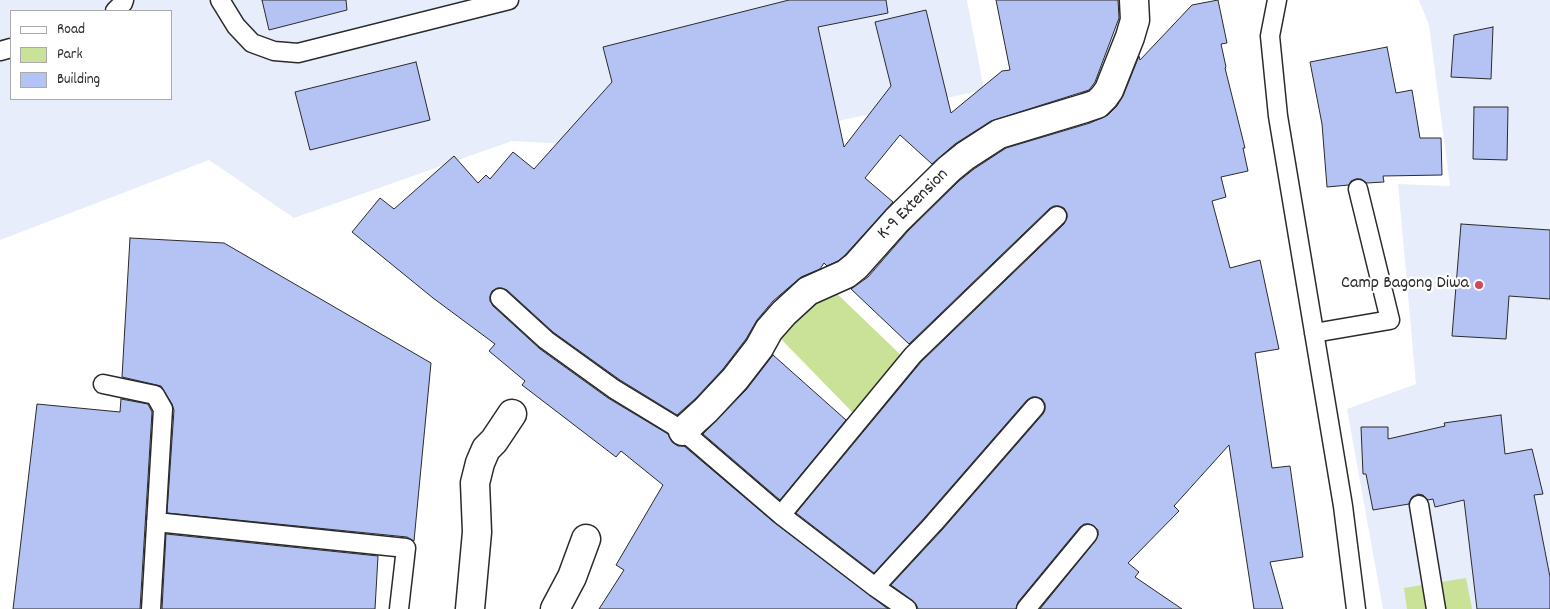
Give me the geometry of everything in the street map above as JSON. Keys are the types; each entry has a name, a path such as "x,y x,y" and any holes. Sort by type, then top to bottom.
{"street":[{"name":"K-9 Extension","path":"683,431 706,410 734,379 760,348 769,330 784,313 808,291 846,274 856,266 897,220 964,156 999,134 1097,104 1109,90 1130,38 1135,20 1134,0"},
{"path":"470,609 476,532 475,483 486,449 494,441 512,414"},
{"path":"554,609 572,577 586,538"}],"lane":[{"path":"115,10 124,0"},
{"path":"220,0 236,26 252,43 274,52 298,53 509,0"},
{"path":"1277,0 1270,36 1278,116 1343,506 1356,609"},
{"path":"1314,333 1390,320 1358,189"},
{"path":"781,515 913,355 1056,216"},
{"path":"500,298 546,340 614,389 683,431 781,515 875,588 907,609"},
{"path":"103,384 155,395 163,409 151,609"},
{"path":"875,588 1036,406"},
{"path":"1419,505 1436,609"},
{"path":"156,522 406,548 399,609"},
{"path":"1026,609 1088,534"}],"shaded area":[{"path":"0,0 967,0 984,90 729,144 621,147 512,141 294,218 209,160 0,240"},
{"name":"Camp Bagong Diwa","path":"1419,0 1550,0 1550,609 1383,609 1347,409 1416,384 1398,184 1450,186 1429,25"}],"green space":[{"path":"830,287 905,359 855,415 780,338"},
{"path":"1466,578 1472,609 1407,609 1404,588"}],"building":[{"path":"262,0 346,0 347,10 269,30"},
{"path":"789,0 886,0 888,13 818,27 844,147 891,86 875,22 926,10 951,113 1002,71 1010,70 996,0 1118,0 1119,18 1095,82 1089,90 991,121 955,144 932,164 900,135 865,178 893,202 838,261 827,266 824,263 820,269 801,277 773,301 757,320 746,339 723,369 677,415 620,380 553,332 507,290 497,288 492,291 490,301 493,306 540,349 608,398 668,434 672,442 678,446 684,446 775,523 888,609 599,609 624,570 616,565 663,485 621,451 616,457 522,385 525,381 489,351 495,344 433,298 352,232 380,198 394,209 454,156 478,183 486,175 490,179 513,152 534,169 612,82 603,47"},
{"path":"1218,0 1227,43 1221,44 1225,68 1245,148 1243,148 1248,171 1221,177 1226,197 1212,201 1230,268 1260,260 1279,349 1255,353 1272,468 1290,466 1303,557 1270,562 1283,609 1254,609 1229,445 1174,506 1179,511 1128,563 1139,572 1135,577 1182,609 1040,609 1096,540 1098,530 1094,526 1084,524 1018,602 1016,609 918,609 913,601 891,585 942,530 1043,414 1045,404 1042,399 1032,397 1027,400 874,573 796,513 921,362 1064,224 1067,213 1064,208 1059,206 1050,208 909,344 851,289 868,277 908,231 959,181 974,169 1006,148 1090,123 1108,115 1123,96 1139,56 1140,60 1192,5"},
{"path":"1493,27 1491,79 1451,77 1454,35"},
{"path":"1387,47 1396,93 1412,90 1420,138 1441,138 1442,175 1383,176 1384,182 1367,183 1361,179 1356,179 1351,181 1349,185 1327,187 1322,124 1310,62"},
{"path":"416,62 430,120 310,150 295,92"},
{"path":"1474,107 1508,107 1507,160 1473,159"},
{"path":"1461,224 1550,230 1550,299 1509,296 1506,339 1452,336"},
{"path":"130,238 224,243 431,363 414,541 407,537 167,513 174,410 161,386 122,377"},
{"path":"773,355 846,420 780,500 703,434 746,390"},
{"path":"121,399 148,404 152,412 140,609 13,609 37,404 120,412"},
{"path":"1501,415 1505,454 1532,449 1543,494 1534,495 1550,577 1550,609 1477,609 1464,500 1435,507 1433,499 1428,500 1423,495 1418,494 1412,497 1409,504 1373,510 1366,474 1363,474 1361,427 1388,427 1388,439 1445,426 1444,423"},
{"path":"166,534 378,556 375,609 162,609"}],"place":[{"name":"Camp Bagong Diwa","path":"1479,285"}]}
